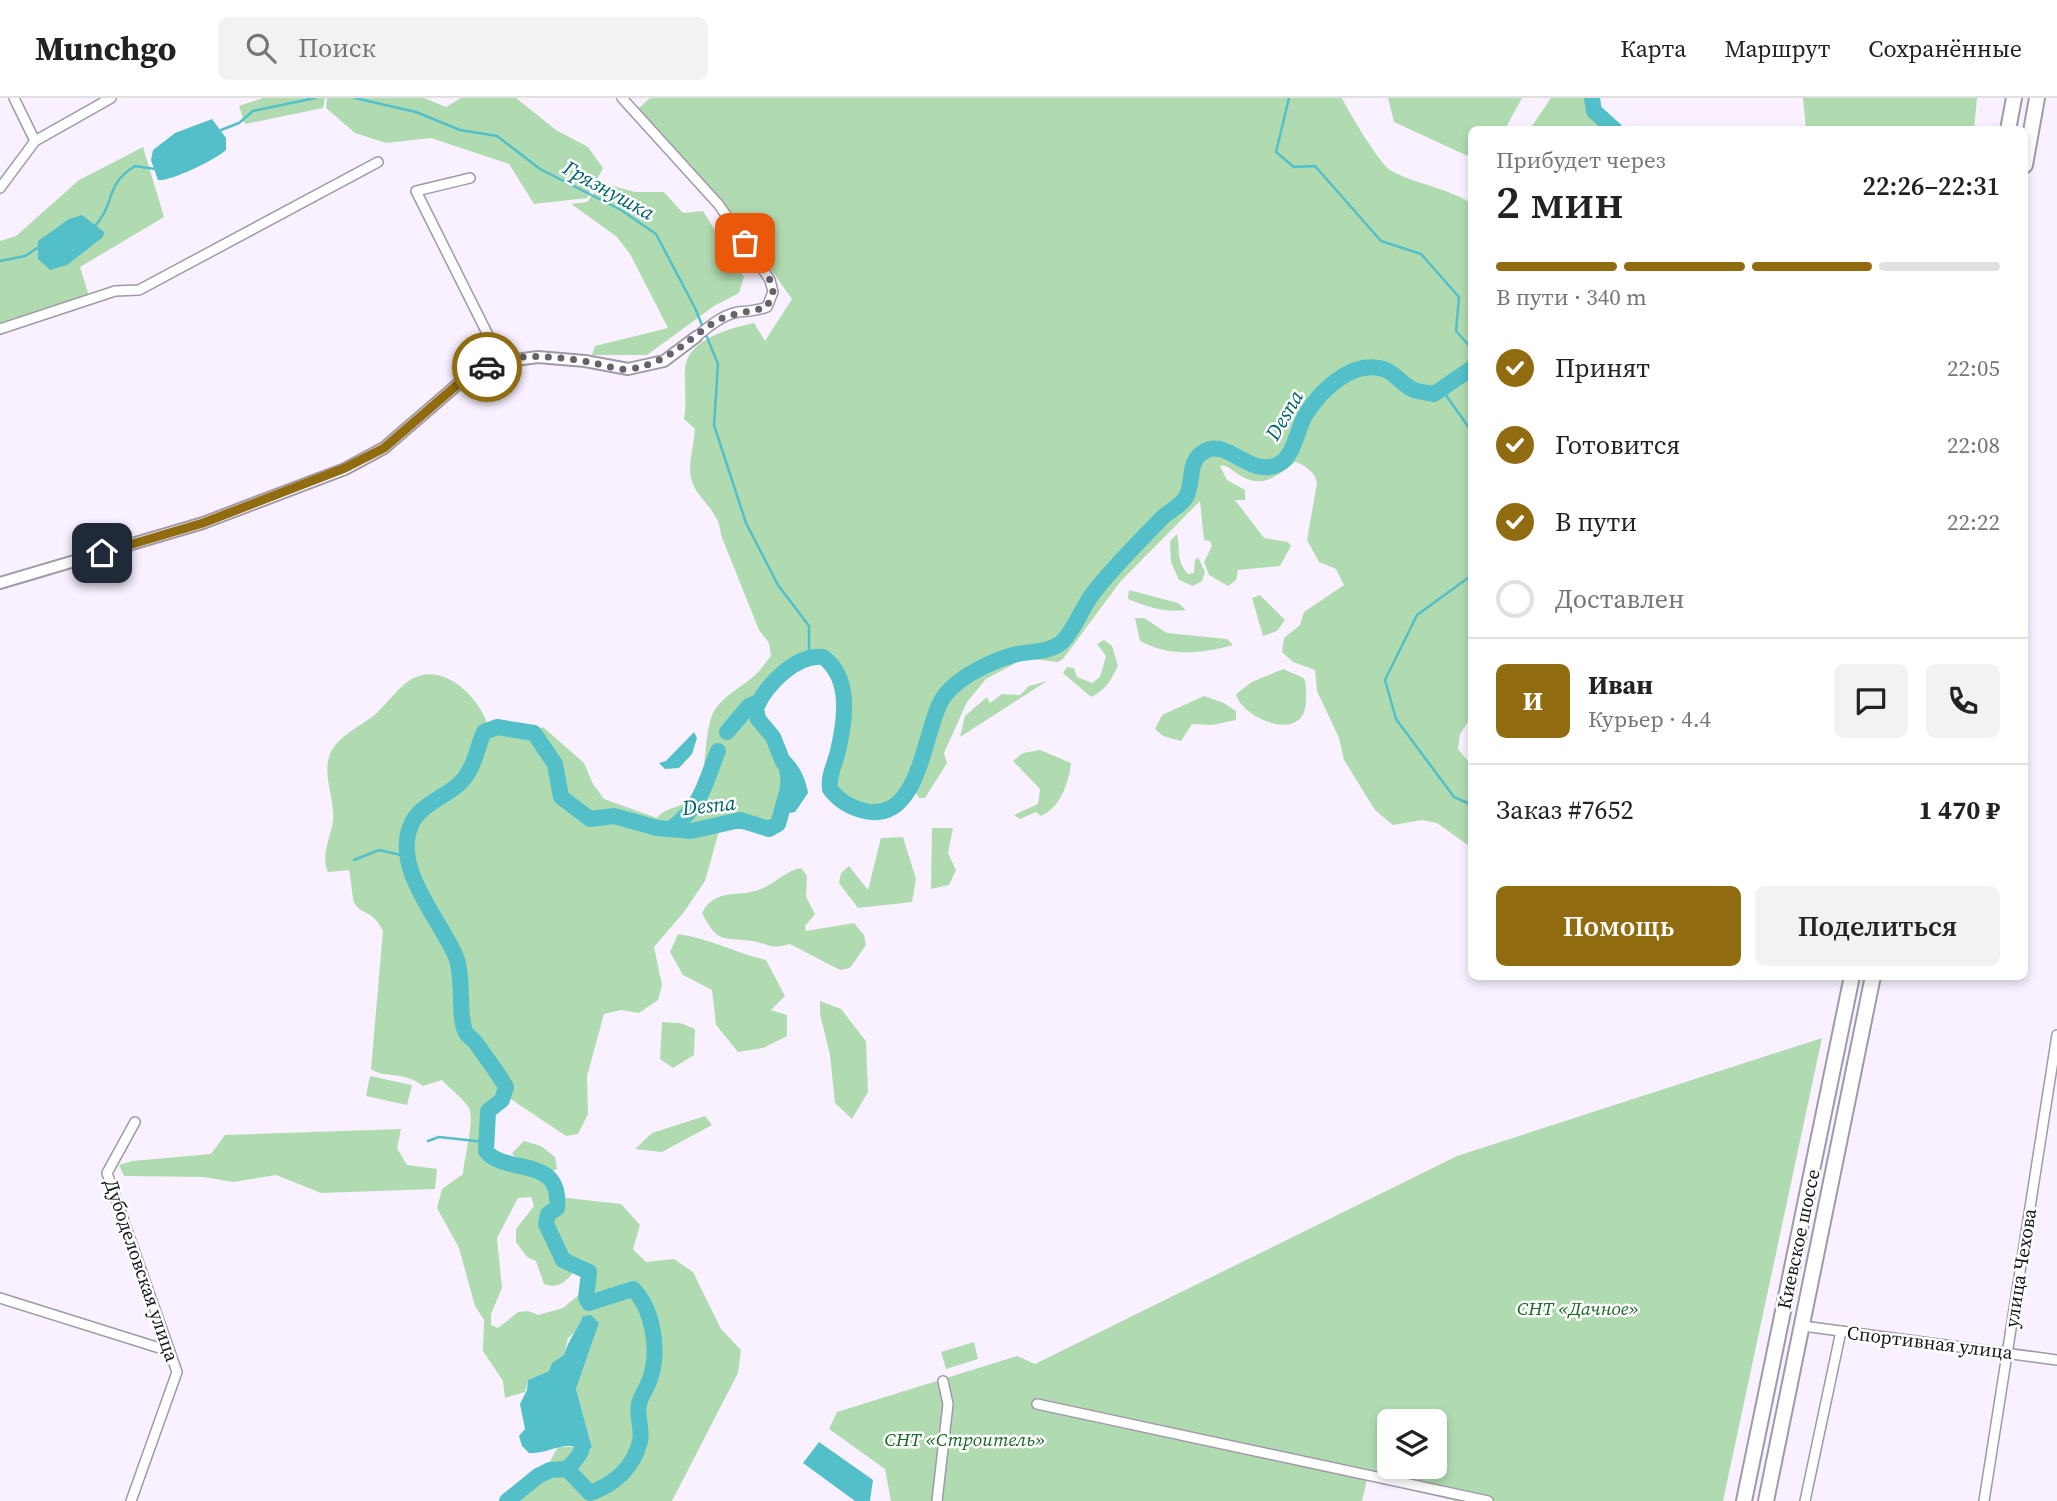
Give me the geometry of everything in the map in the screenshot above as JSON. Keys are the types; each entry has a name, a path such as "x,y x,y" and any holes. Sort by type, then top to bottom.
{"highway":[{"path":"2009,126 2014,98"},
{"path":"2028,148 2037,98"},
{"name":"Киевское шоссе","path":"1744,1501 1851,980"},
{"name":"Киевское шоссе","path":"1766,1501 1872,980"}],"street":[{"path":"14,98 35,141"},
{"path":"0,188 35,141 111,98"},
{"path":"0,583 203,523 345,468 384,448 457,385 501,361 538,358 585,361 628,369 664,361 716,321 736,313 751,313 767,307 773,292 770,280 719,205 622,98"},
{"path":"0,329 116,291 139,290 378,162"},
{"path":"470,178 416,191 501,361"},
{"name":"улица Чехова","path":"1984,1501 2057,1035"},
{"name":"Дубоделовская улица","path":"131,1501 177,1372 107,1173 135,1122"},
{"path":"0,1298 169,1351"},
{"name":"Спортивная улица","path":"1803,1325 2057,1360"},
{"path":"1805,1501 1841,1331"},
{"path":"937,1501 948,1404 943,1381"},
{"path":"1037,1404 1488,1501"}],"green space":[{"path":"263,98 325,98 323,108 245,124 239,106"},
{"path":"327,98 424,98 446,107 461,98 516,98 556,130 588,147 603,168 587,198 534,204 509,164 431,138 386,143 355,133 326,108"},
{"path":"650,98 1342,98 1385,166 1468,202 1468,722 1460,734 1458,749 1468,761 1468,845 1437,823 1422,820 1393,825 1375,810 1344,760 1339,738 1317,691 1315,670 1293,662 1282,652 1284,638 1300,625 1304,612 1344,585 1336,569 1319,562 1307,540 1317,483 1309,470 1295,462 1273,477 1259,481 1220,466 1227,480 1245,490 1245,500 1235,500 1264,538 1288,542 1291,546 1280,566 1238,570 1236,580 1228,586 1209,575 1204,562 1212,546 1210,541 1204,540 1200,501 1120,582 1063,659 1058,662 1025,658 986,679 967,702 944,753 947,763 925,798 919,798 914,790 930,759 932,726 916,774 903,795 893,804 881,810 866,811 850,806 833,794 829,781 842,732 842,690 832,666 822,657 802,660 792,666 774,681 756,708 758,719 773,737 789,774 783,812 778,824 769,829 740,820 721,824 705,881 684,912 654,947 662,985 658,1000 639,1013 621,1010 604,1014 587,1076 588,1114 578,1134 566,1136 506,1096 489,1110 485,1124 488,1149 494,1158 538,1171 549,1180 558,1197 621,1204 640,1225 633,1249 646,1262 674,1259 693,1272 721,1329 741,1350 738,1373 672,1501 507,1501 550,1470 547,1467 558,1447 577,1447 583,1452 592,1448 576,1389 599,1323 583,1316 576,1331 568,1338 564,1355 549,1371 528,1380 525,1392 505,1398 503,1381 483,1351 484,1320 475,1306 459,1248 437,1208 442,1189 463,1174 471,1114 469,1108 442,1080 423,1086 408,1078 382,1074 371,1069 383,931 375,919 355,904 349,870 328,872 326,866 333,812 328,780 329,757 341,739 377,713 410,680 423,675 435,675 448,678 470,695 485,717 489,729 534,732 543,727 584,763 593,784 604,799 657,818 666,810 688,802 697,793 713,713 726,697 756,675 771,656 769,643 759,630 716,518 691,478 695,429 684,419 685,369 693,350 712,337 734,328 754,323 765,341 792,299 720,198 638,109","holes":["531,1197 534,1206 516,1229 516,1242 527,1257 536,1261 544,1284 560,1284 580,1265 589,1272 587,1288 563,1308 538,1315 528,1311 518,1312 498,1328 491,1325 491,1314 502,1288 497,1238 518,1198"]},
{"path":"1388,98 1522,98 1507,126 1468,126 1468,156 1394,122"},
{"path":"1551,98 1592,98 1594,111 1612,126 1532,126"},
{"path":"1803,98 1977,98 1974,126 1806,126"},
{"path":"143,147 164,217 80,267 89,296 0,326 0,241 16,236 79,180"},
{"path":"602,183 635,192 664,192 683,213 703,211 744,277 739,293 714,306 647,355 592,355 595,346 668,328 630,254 616,236 571,204 587,202"},
{"path":"1177,534 1184,569 1188,574 1194,573 1195,560 1198,557 1205,572 1202,581 1193,586 1179,580 1171,562 1170,541"},
{"path":"1129,590 1178,603 1186,610 1163,610 1142,605 1128,599"},
{"path":"1260,595 1285,620 1277,631 1263,636 1252,598"},
{"path":"1135,618 1144,618 1167,633 1227,639 1233,645 1197,652 1163,650 1140,641"},
{"path":"1104,640 1112,646 1118,666 1108,684 1091,697 1063,673 1067,667 1074,668 1077,677 1092,683 1100,677 1106,656 1097,644"},
{"path":"1283,669 1304,678 1306,689 1303,714 1296,722 1285,725 1260,719 1240,703 1236,694 1252,682"},
{"path":"1047,681 960,737 965,716 987,697 990,703 1002,694 1020,695 1029,686"},
{"path":"1204,696 1224,703 1236,711 1236,720 1212,725 1192,724 1181,741 1163,736 1155,729 1162,715"},
{"path":"1040,750 1071,763 1068,779 1058,801 1048,812 1041,816 1036,812 1020,819 1014,815 1038,804 1040,789 1013,761 1023,753"},
{"path":"932,828 953,828 948,853 956,870 949,885 931,889"},
{"path":"903,837 916,879 912,902 858,908 839,883 841,873 849,866 868,890 881,838"},
{"path":"801,868 807,876 806,897 815,914 805,926 806,931 854,923 864,935 866,945 850,968 840,970 790,944 773,946 727,939 712,930 702,913 707,905 721,896 753,892"},
{"path":"678,934 766,960 785,996 771,1010 787,1015 787,1036 763,1048 738,1052 716,1025 712,990 683,975 670,952"},
{"path":"820,1001 841,1009 866,1041 868,1092 852,1119 835,1103"},
{"path":"662,1022 680,1023 695,1029 694,1055 673,1068 660,1059"},
{"name":"СНТ «Дачное»","path":"1822,1038 1723,1501 1456,1501 1367,1480 1362,1501 891,1501 885,1469 829,1429 837,1412 1017,1356 1035,1364 1457,1156"},
{"path":"370,1076 412,1085 407,1105 366,1096"},
{"path":"705,1116 712,1125 662,1152 635,1149 652,1133"},
{"path":"401,1129 397,1148 407,1165 437,1169 435,1189 321,1193 276,1175 233,1182 204,1177 124,1176 119,1165 132,1161 211,1154 225,1135"},
{"path":"524,1141 541,1146 555,1157 557,1169 550,1173 531,1162 518,1162 512,1153"},
{"path":"974,1342 978,1359 946,1369 941,1352"}],"water":[{"path":"212,119 226,138 226,150 193,169 158,180 151,160 153,150 175,133"},
{"path":"82,215 104,232 103,237 67,265 50,270 38,259 38,241 69,219"},
{"path":"694,732 697,738 692,754 679,768 665,769 659,763 666,761"},
{"path":"775,745 793,759 806,786 808,793 795,812 782,814 775,805 780,778 772,752"},
{"path":"591,1315 599,1323 576,1389 592,1448 583,1452 571,1446 564,1446 529,1453 522,1446 519,1436 525,1429 520,1404 527,1390 528,1380 549,1371 552,1363 564,1355 583,1316"},
{"path":"819,1442 873,1480 870,1501 855,1501 803,1463"}],"waterway":[{"name":"Грязнушка","path":"221,130 239,123 253,111 315,98"},
{"name":"Грязнушка","path":"355,98 416,112 460,130 497,136 540,169 621,210 656,234 695,308 718,364 714,425 746,523 778,585 809,626 809,657"},
{"path":"1289,98 1276,152 1294,167 1315,166 1381,241 1421,254 1459,297 1456,331 1468,344"},
{"name":"Desna","path":"1592,98 1594,111 1611,126"},
{"name":"Грязнушка","path":"94,227 125,173 135,166 155,169"},
{"name":"Грязнушка","path":"0,261 25,256 39,247"},
{"path":"1462,373 1468,364"},
{"name":"Desna","path":"783,762 773,737 758,719 756,708 767,690 783,673 803,660 823,657 839,676 844,701 843,727 830,789 841,800 855,808 884,811 899,802 910,787 938,709 951,688 985,666 1013,655 1052,648 1063,641 1090,598 1110,573 1162,518 1184,500 1189,491 1193,466 1199,455 1213,448 1259,466 1279,464 1289,454 1312,405 1338,379 1360,369 1383,369 1414,390 1434,394 1468,371"},
{"path":"1443,391 1468,426"},
{"path":"1468,578 1417,615 1385,680 1396,719 1454,797 1468,803"},
{"path":"727,732 749,706 759,702"},
{"name":"Desna","path":"507,1501 538,1476 550,1470 567,1469 590,1493 622,1474 633,1459 640,1441 638,1409 653,1368 653,1331 646,1308 633,1289 589,1303 586,1298 589,1272 563,1260 546,1224 548,1214 557,1208 556,1191 551,1180 542,1173 506,1163 486,1151 488,1111 502,1100 506,1087 465,1031 456,957 420,893 408,858 407,841 411,825 420,812 459,784 472,766 484,732 497,727 534,733 555,764 561,797 590,819 614,816 657,828 691,831 740,820 769,829 778,824 787,793"},
{"path":"672,828 696,802 718,751"},
{"path":"354,860 379,850 409,857"},
{"path":"428,1141 439,1137 485,1142"},
{"name":"Desna","path":"567,1469 582,1448 578,1433"}],"way so far":[{"path":"487,367 501,361 538,358 585,361 628,369 664,361 716,321 736,313 751,313 767,307 773,292 770,280 745,243"}],"route":[{"path":"102,553 203,523 345,468 384,448 457,385 487,367"}],"park label":[{"name":"СНТ «Строитель»","path":"965,1439"}]}
